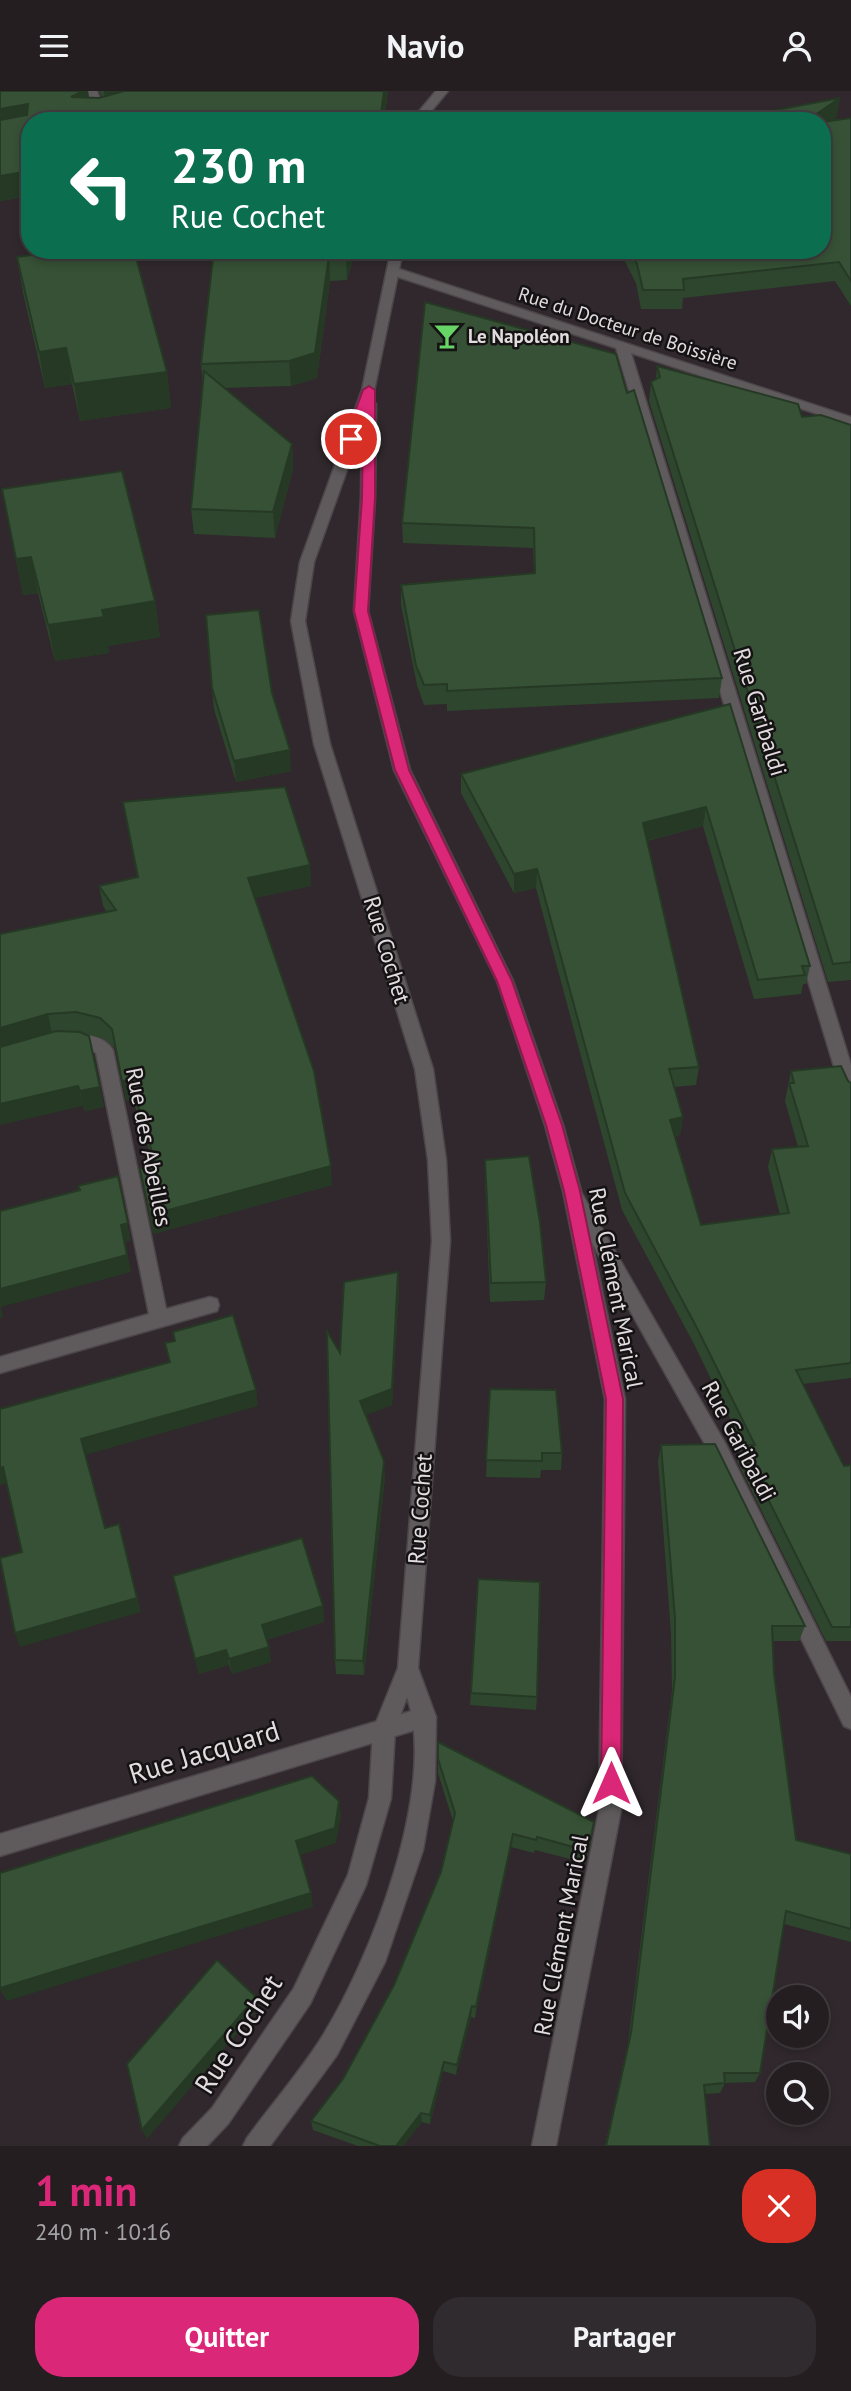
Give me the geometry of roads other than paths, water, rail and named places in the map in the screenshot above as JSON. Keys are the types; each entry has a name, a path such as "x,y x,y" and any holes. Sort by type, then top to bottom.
{"street":[{"path":"91,91 96,112"},
{"path":"424,112 442,91"},
{"name":"Rue Cochet","path":"191,2146 220,2116 302,1996 358,1877 380,1798 384,1730 408,1668 441,1241 437,1160 424,1069 322,744 298,621 307,562 369,390 395,259"},
{"name":"Rue du Docteur de Boissière","path":"393,271 851,421"},
{"name":"Rue Garibaldi","path":"622,346 851,1093"},
{"name":"Rue Clément Marical","path":"369,390 368,498 361,611 402,770 505,981 554,1125 572,1191 615,1399 610,1810 544,2146"},
{"name":"Rue des Abeilles","path":"53,1046 80,1039 94,1042 104,1050 159,1320"},
{"name":"Rue Garibaldi","path":"572,1191 718,1449 851,1719"},
{"path":"0,1365 210,1305"},
{"name":"Rue Cochet","path":"255,2146 329,2047 377,1954 412,1850 424,1781 425,1717 408,1668"},
{"name":"Rue Jacquard","path":"0,1845 425,1717"}],"place":[{"name":"Le Napoléon","path":"447,336"}]}
